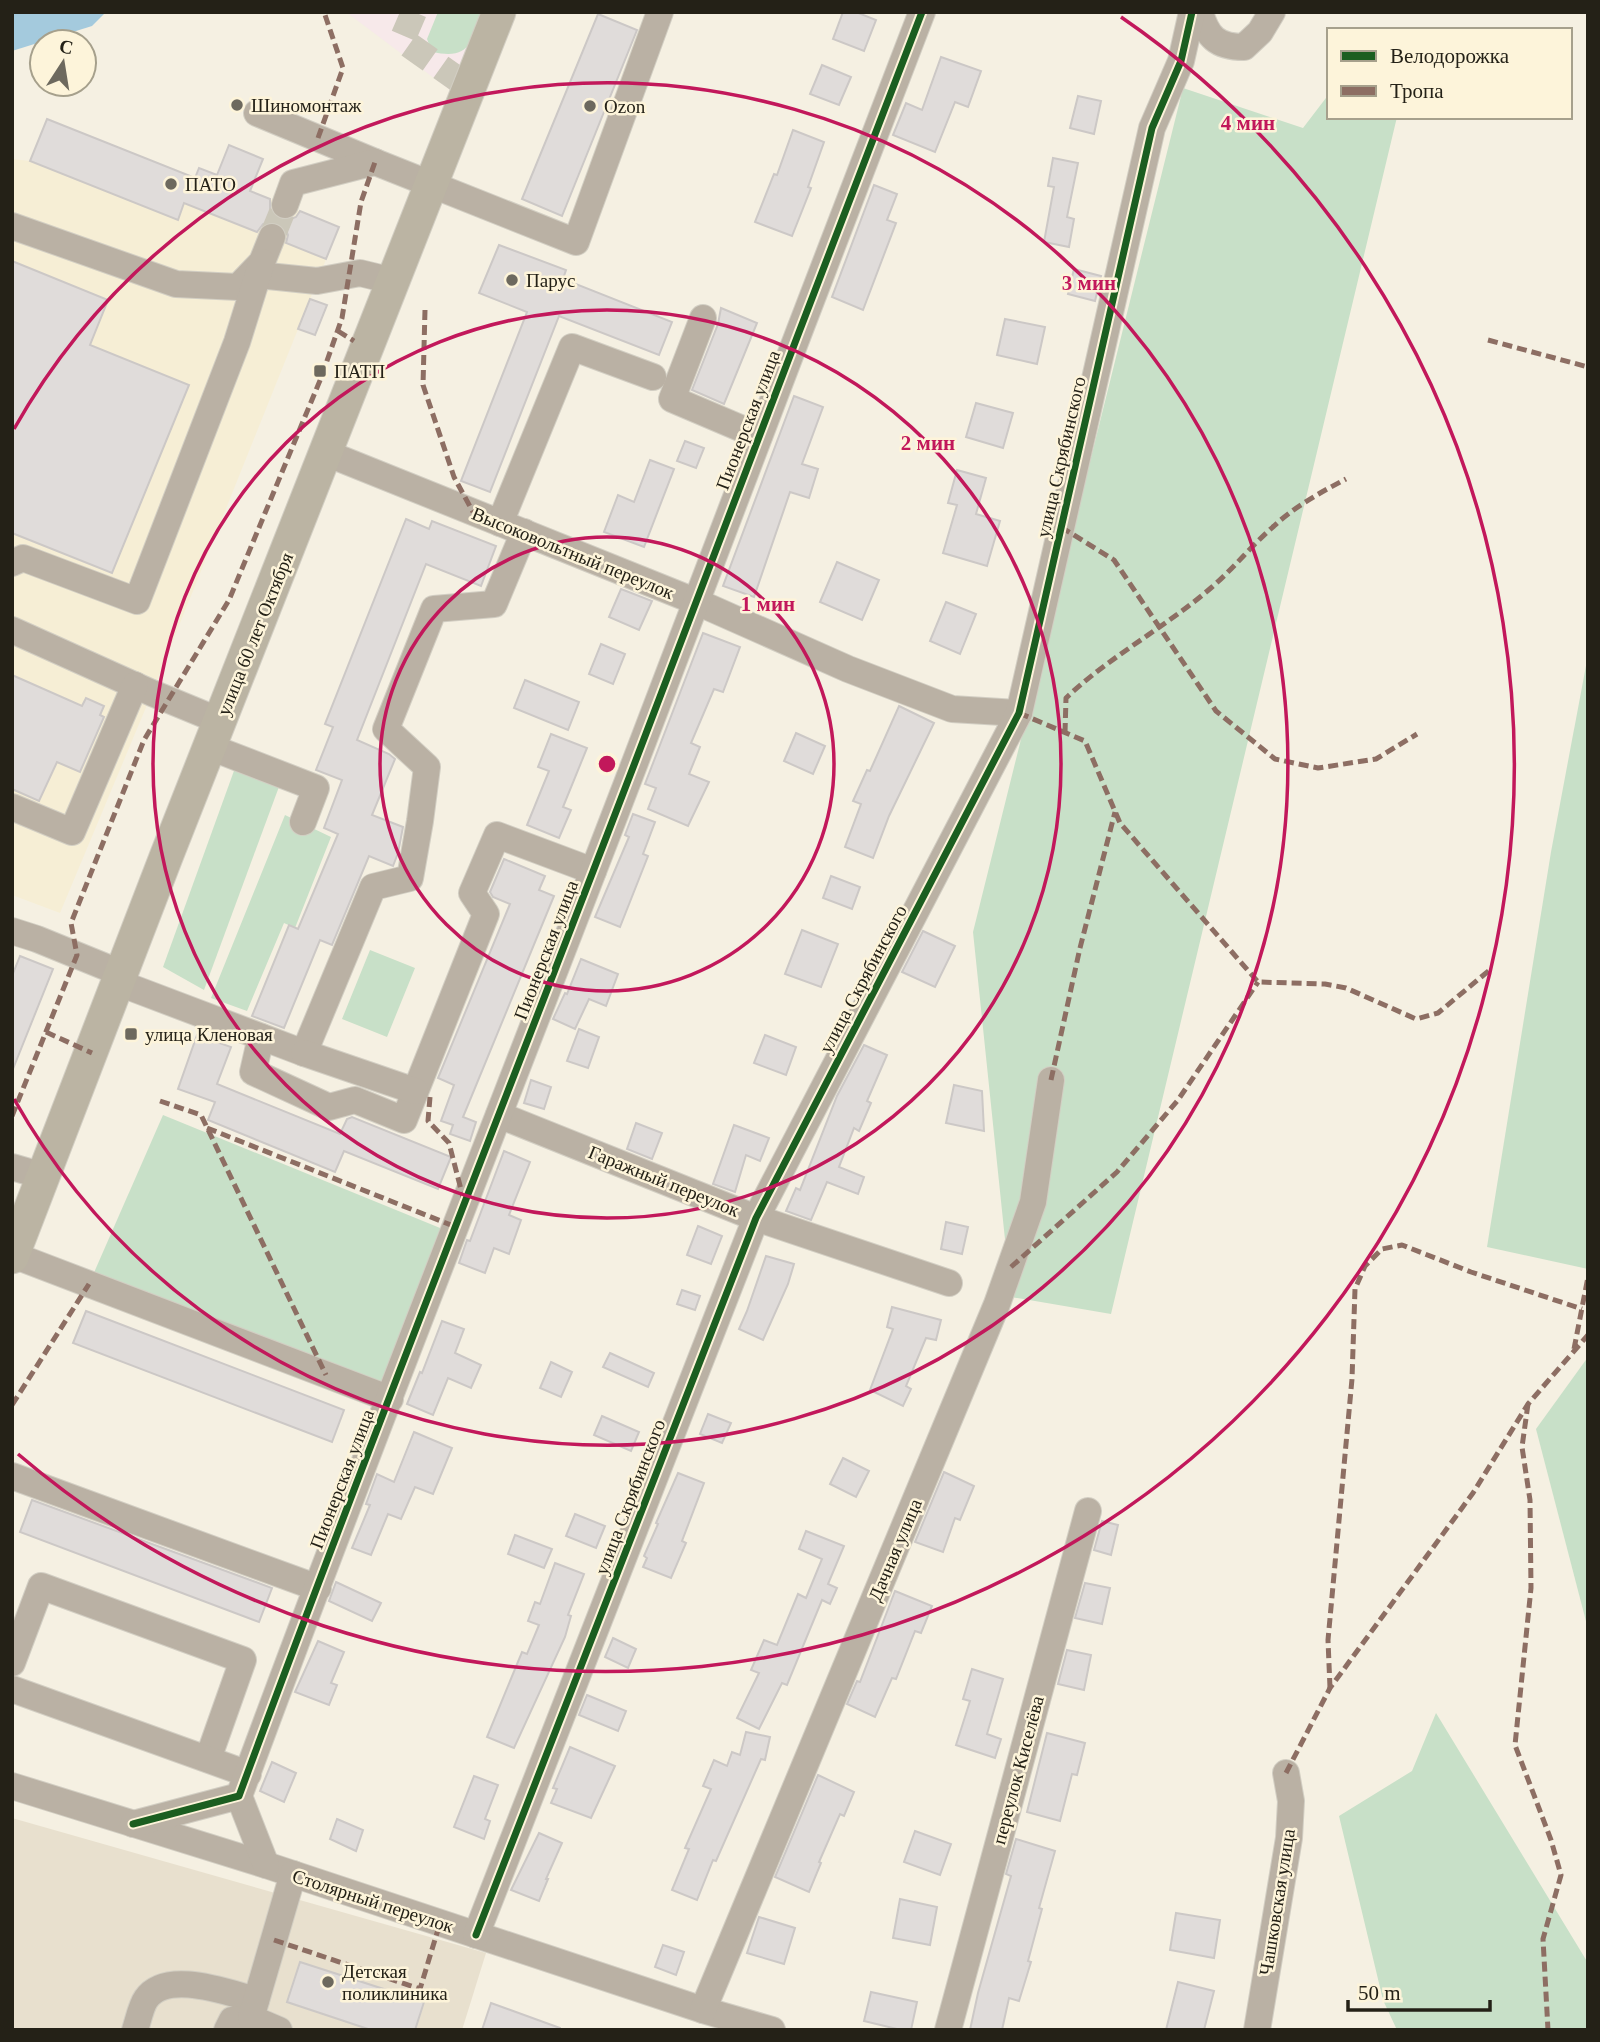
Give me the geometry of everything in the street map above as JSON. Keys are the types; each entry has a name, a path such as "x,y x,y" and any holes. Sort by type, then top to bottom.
{"main road":[{"name":"улица 60 лет Октября","path":"12,1256 28,1172 121,979 499,12"}],"street":[{"path":"257,113 576,242 660,12"},
{"name":"Пионерская улица","path":"243,1785 922,12"},
{"name":"улица Скрябинского","path":"476,1935 757,1218 1019,713 1152,128 1181,61 1192,12"},
{"path":"1200,12 1205,31 1227,47 1244,47 1260,33 1272,12"},
{"path":"285,205 293,183 374,162"},
{"path":"12,226 176,284 238,287 260,268"},
{"path":"12,562 23,558 137,601 237,342 272,237"},
{"path":"260,268 317,281 360,273 393,281"},
{"path":"703,318 672,399 760,436"},
{"path":"304,1053 373,887 410,878 421,821 427,767 386,729 434,609 494,604 512,528 572,347 653,377"},
{"name":"Высоковольтный переулок","path":"326,453 697,603 848,669 952,709 1019,713"},
{"path":"12,630 135,685 215,734 316,788 303,822"},
{"path":"12,807 72,832 135,685"},
{"path":"261,1038 253,1072 329,1107 355,1100 404,1120 486,914 472,892 497,835 593,871"},
{"path":"12,931 37,939 121,979 261,1038 415,1091"},
{"name":"Дачная улица","path":"703,2010 997,1304 1034,1202 1051,1080"},
{"name":"Гаражный переулок","path":"499,1115 757,1218 949,1283"},
{"path":"12,1256 390,1399"},
{"path":"12,1476 318,1588"},
{"name":"переулок Киселёва","path":"948,2030 1088,1511"},
{"path":"12,1662 41,1586 243,1660 208,1759"},
{"path":"12,1689 208,1759 243,1785 266,1865"},
{"name":"Чашковская улица","path":"1257,2030 1289,1838 1290,1801 1286,1773"},
{"path":"133,1824 243,1785"},
{"name":"Столярный переулок","path":"12,1786 266,1865 703,2010 772,2030"},
{"path":"227,2030 232,2020 253,2009 293,1874"},
{"path":"135,2030 146,1998 164,1986 195,1984 253,2009 279,2030"}],"shaded area":[{"path":"346,12 490,12 458,96"},
{"path":"47,119 195,177 217,175 229,145 263,159 250,191 339,227 152,693 60,913 12,895 12,159 30,161"},
{"path":"12,1818 486,1953 462,2030 12,2030"}],"green space":[{"path":"438,12 481,12 471,40 462,51 445,54 432,52 427,39"},
{"path":"1183,88 1303,128 1327,97 1327,119 1397,119 1111,1314 1011,1297 973,932"},
{"path":"1588,655 1588,1269 1487,1247 1551,852"},
{"path":"235,768 280,784 204,990 163,967"},
{"path":"285,815 331,837 295,928 284,923 247,1011 211,998"},
{"path":"370,950 415,968 387,1037 342,1019"},
{"path":"163,1115 445,1230 390,1399 89,1284"},
{"path":"1588,1357 1588,1629 1536,1429"},
{"path":"1436,1713 1588,1963 1588,2030 1397,2030 1383,2000 1339,1816 1412,1771"}],"water":[{"path":"12,12 106,12 92,26 86,28 28,28 28,46 12,51"}],"building":[{"path":"843,12 856,12 876,20 864,51 833,39"},
{"path":"598,14 637,30 562,216 522,199"},
{"path":"941,57 981,71 968,107 955,102 935,152 893,135 906,103 922,110"},
{"path":"822,65 851,77 839,105 810,94"},
{"path":"1078,96 1101,101 1094,134 1070,128"},
{"name":"ПАТО","path":"47,119 195,178 199,168 217,175 229,145 263,159 250,191 270,199 273,215 288,220 296,217 300,211 339,227 326,259 286,243 288,235 285,228 277,222 263,224 257,232 184,203 178,220 30,161"},
{"path":"793,130 824,142 808,187 811,188 792,236 755,222 774,174 777,175"},
{"path":"1053,158 1078,163 1067,217 1074,219 1069,247 1044,242 1054,187 1048,186"},
{"path":"874,185 897,194 887,220 896,223 863,310 832,297"},
{"path":"499,245 566,270 563,279 672,322 659,355 559,316 490,492 461,481 527,312 479,293"},
{"path":"12,261 108,300 90,345 189,385 112,573 12,533"},
{"path":"1074,269 1101,276 1095,301 1068,294"},
{"path":"310,299 327,305 315,335 298,329"},
{"path":"721,308 757,323 724,404 692,390 718,324"},
{"path":"1005,319 1045,327 1037,364 997,355"},
{"path":"794,396 823,407 802,464 818,469 809,498 790,492 754,597 723,586"},
{"path":"976,403 1013,413 1003,448 966,437"},
{"path":"685,441 704,448 696,468 677,461"},
{"path":"650,460 674,469 644,547 604,532 618,495 634,502"},
{"path":"957,470 986,478 976,514 1000,521 987,566 943,553 957,505 948,503"},
{"path":"406,519 429,529 432,521 496,546 481,586 426,564 357,740 395,759 372,815 403,827 398,853 393,866 369,856 332,945 320,940 284,1028 252,1016 289,925 298,929 338,834 324,828 342,780 316,770 333,727 325,724"},
{"path":"837,562 879,580 862,620 820,602"},
{"path":"621,589 652,601 639,630 609,617"},
{"path":"946,602 976,614 960,654 930,641"},
{"path":"703,633 740,647 723,692 714,689 691,743 700,747 689,774 709,782 688,826 648,809 656,788 645,784"},
{"path":"601,644 625,654 613,684 589,674"},
{"path":"12,675 82,706 86,698 104,706 100,715 104,717 80,772 57,762 39,801 12,789"},
{"path":"525,680 579,702 568,730 514,708"},
{"path":"899,706 934,723 889,816 873,858 845,847 861,804 853,801 867,770 870,771"},
{"path":"796,733 825,746 813,774 784,761"},
{"path":"551,734 587,748 563,807 571,810 559,838 527,825 549,771 538,767"},
{"path":"633,814 655,822 643,854 648,856 620,927 595,917 629,837 625,835"},
{"path":"504,859 545,876 539,890 554,896 463,1117 476,1122 470,1141 450,1134 453,1125 441,1121 454,1085 438,1078 510,904 493,897 490,892"},
{"path":"831,876 860,887 852,909 823,898"},
{"path":"802,930 838,944 821,987 785,974"},
{"path":"923,931 955,946 935,987 902,972"},
{"path":"20,956 53,969 13,1069 12,976"},
{"path":"581,959 618,974 606,1006 589,999 575,1029 553,1019 565,993 567,994"},
{"path":"579,1029 599,1037 588,1068 567,1061"},
{"path":"197,1035 231,1047 217,1084 340,1134 347,1119 352,1117 451,1157 438,1189 344,1151 335,1172 208,1120 215,1102 178,1089"},
{"path":"765,1035 796,1047 786,1075 754,1063"},
{"path":"864,1045 887,1055 867,1101 871,1103 859,1131 854,1128 839,1167 864,1177 858,1194 827,1182 811,1220 786,1211 796,1188 800,1190 837,1096"},
{"path":"531,1080 551,1087 544,1109 524,1103"},
{"path":"954,1085 982,1091 984,1131 946,1123"},
{"path":"636,1123 662,1133 652,1159 627,1149"},
{"path":"734,1125 769,1138 760,1161 746,1155 735,1192 713,1184"},
{"path":"504,1151 530,1162 509,1215 521,1220 509,1254 494,1248 485,1273 459,1263"},
{"path":"946,1222 968,1227 962,1254 941,1249"},
{"path":"698,1226 722,1236 711,1264 687,1255"},
{"path":"766,1256 794,1264 763,1340 739,1329"},
{"path":"682,1290 700,1296 695,1310 677,1304"},
{"path":"892,1307 941,1320 936,1340 926,1338 906,1386 911,1389 903,1406 870,1390 893,1329 887,1327"},
{"path":"86,1311 344,1410 332,1442 73,1343"},
{"path":"442,1321 464,1329 455,1353 481,1365 471,1388 448,1378 433,1415 407,1404"},
{"path":"610,1353 654,1373 648,1387 603,1367"},
{"path":"551,1362 572,1372 561,1397 540,1388"},
{"path":"708,1414 731,1423 722,1443 700,1434"},
{"path":"602,1416 639,1432 631,1451 594,1435"},
{"path":"414,1432 452,1448 433,1494 415,1487 401,1519 388,1514 371,1555 352,1548 370,1505 366,1504 377,1474 394,1482"},
{"path":"843,1458 869,1471 856,1497 830,1484"},
{"path":"944,1472 974,1486 960,1520 955,1518 943,1552 915,1542"},
{"path":"678,1473 704,1483 682,1541 686,1543 671,1578 643,1567 647,1558 644,1556 658,1524 656,1523"},
{"path":"32,1500 272,1588 259,1622 20,1532"},
{"path":"575,1514 605,1526 596,1548 566,1536"},
{"path":"1102,1521 1118,1525 1111,1555 1094,1550"},
{"path":"806,1531 844,1546 828,1584 837,1588 830,1604 822,1600 787,1685 782,1683 759,1729 737,1718 759,1673 751,1670 764,1640 777,1645 798,1594 806,1598 822,1559 799,1549"},
{"path":"515,1535 552,1549 544,1568 508,1554"},
{"path":"555,1563 584,1574 568,1615 571,1616 565,1637 514,1748 487,1737 522,1652 527,1654 539,1625 528,1621 535,1602 540,1604"},
{"path":"336,1582 381,1603 372,1621 329,1601"},
{"path":"1085,1583 1110,1588 1102,1624 1075,1618"},
{"path":"895,1591 932,1606 921,1633 915,1631 896,1679 892,1678 875,1717 847,1704 857,1681 860,1682"},
{"path":"613,1638 636,1649 628,1668 605,1657"},
{"path":"318,1641 344,1652 331,1683 337,1685 329,1705 295,1692"},
{"path":"1067,1650 1091,1655 1084,1690 1058,1684"},
{"path":"972,1669 1003,1679 987,1734 1001,1739 995,1758 956,1745 970,1701 963,1699"},
{"path":"587,1695 626,1711 618,1731 579,1715"},
{"path":"746,1732 770,1737 765,1760 761,1759 697,1900 672,1890 689,1849 685,1848 711,1789 703,1786 714,1760 727,1766 732,1752 740,1755"},
{"path":"1047,1733 1085,1743 1077,1775 1072,1774 1060,1821 1027,1812"},
{"path":"570,1747 615,1766 591,1818 551,1803 557,1789 553,1788"},
{"path":"272,1762 296,1773 284,1802 260,1791"},
{"path":"818,1775 854,1792 844,1816 840,1814 809,1892 775,1877"},
{"path":"474,1776 498,1785 485,1819 490,1821 484,1839 454,1827"},
{"path":"337,1819 363,1830 356,1851 330,1839"},
{"path":"915,1831 951,1844 940,1875 904,1862"},
{"path":"539,1833 562,1843 539,1901 511,1890"},
{"path":"1016,1839 1055,1851 1039,1908 1042,1909 1028,1961 1031,1962 1019,2001 1009,1998 1002,2030 970,2030 1011,1876 1006,1874"},
{"path":"900,1899 937,1907 930,1945 893,1938"},
{"path":"1176,1913 1220,1920 1214,1958 1170,1950"},
{"path":"759,1917 795,1928 784,1964 747,1953"},
{"path":"663,1945 684,1952 676,1975 655,1967"},
{"name":"Детская поликлиника","path":"300,1962 424,2002 415,2030 371,2030 287,2002"},
{"path":"1178,1982 1214,1991 1204,2030 1166,2030"},
{"path":"871,1992 917,2002 911,2030 864,2021"},
{"path":"491,2003 560,2028 560,2030 482,2030"}],"tunnel":[{"path":"414,12 402,40 470,88"},
{"path":"272,237 285,205"}],"marked path":[{"path":"318,138 343,68 324,12"},
{"path":"12,1116 77,955 71,923 144,740 229,600 321,378 342,318 361,202 375,162"},
{"path":"425,310 423,385 454,477 473,512"},
{"path":"338,331 354,341"},
{"path":"1488,340 1588,367"},
{"path":"1065,733 1066,698 1212,587 1290,512 1346,479"},
{"path":"1061,527 1114,560 1216,711 1275,759 1318,768 1376,759 1417,734"},
{"path":"1019,713 1085,741 1120,823 1258,982 1325,984 1346,988 1416,1019 1438,1013 1492,968"},
{"path":"1051,1080 1080,948 1115,812"},
{"path":"1011,1267 1117,1172 1178,1100 1258,982"},
{"path":"46,1032 92,1053"},
{"path":"430,1097 428,1121 449,1143 464,1201"},
{"path":"160,1101 201,1115 326,1375"},
{"path":"207,1128 456,1227"},
{"path":"1330,1688 1328,1640 1352,1379 1355,1289 1365,1266 1382,1249 1402,1245 1471,1272 1582,1309"},
{"path":"1574,1349 1588,1277"},
{"path":"12,1405 89,1284"},
{"path":"1286,1773 1330,1688 1473,1493 1528,1404 1588,1335"},
{"path":"1528,1404 1522,1447 1530,1500 1531,1588 1515,1745 1551,1840 1561,1875 1543,1939 1548,2030"},
{"path":"274,1940 420,1989 440,1923"}],"cycle path":[{"path":"133,1824 239,1796 922,12"},
{"path":"476,1935 756,1218 1019,713 1152,128 1181,61 1192,12"}],"place":[{"name":"Шиномонтаж","path":"237,105"},
{"name":"Ozon","path":"590,106"},
{"name":"ПАТО","path":"171,184"},
{"name":"Парус","path":"512,280"},
{"name":"ПАТП","path":"320,371"},
{"name":"улица Кленовая","path":"131,1034"},
{"name":"Детская поликлиника","path":"328,1982"}]}
